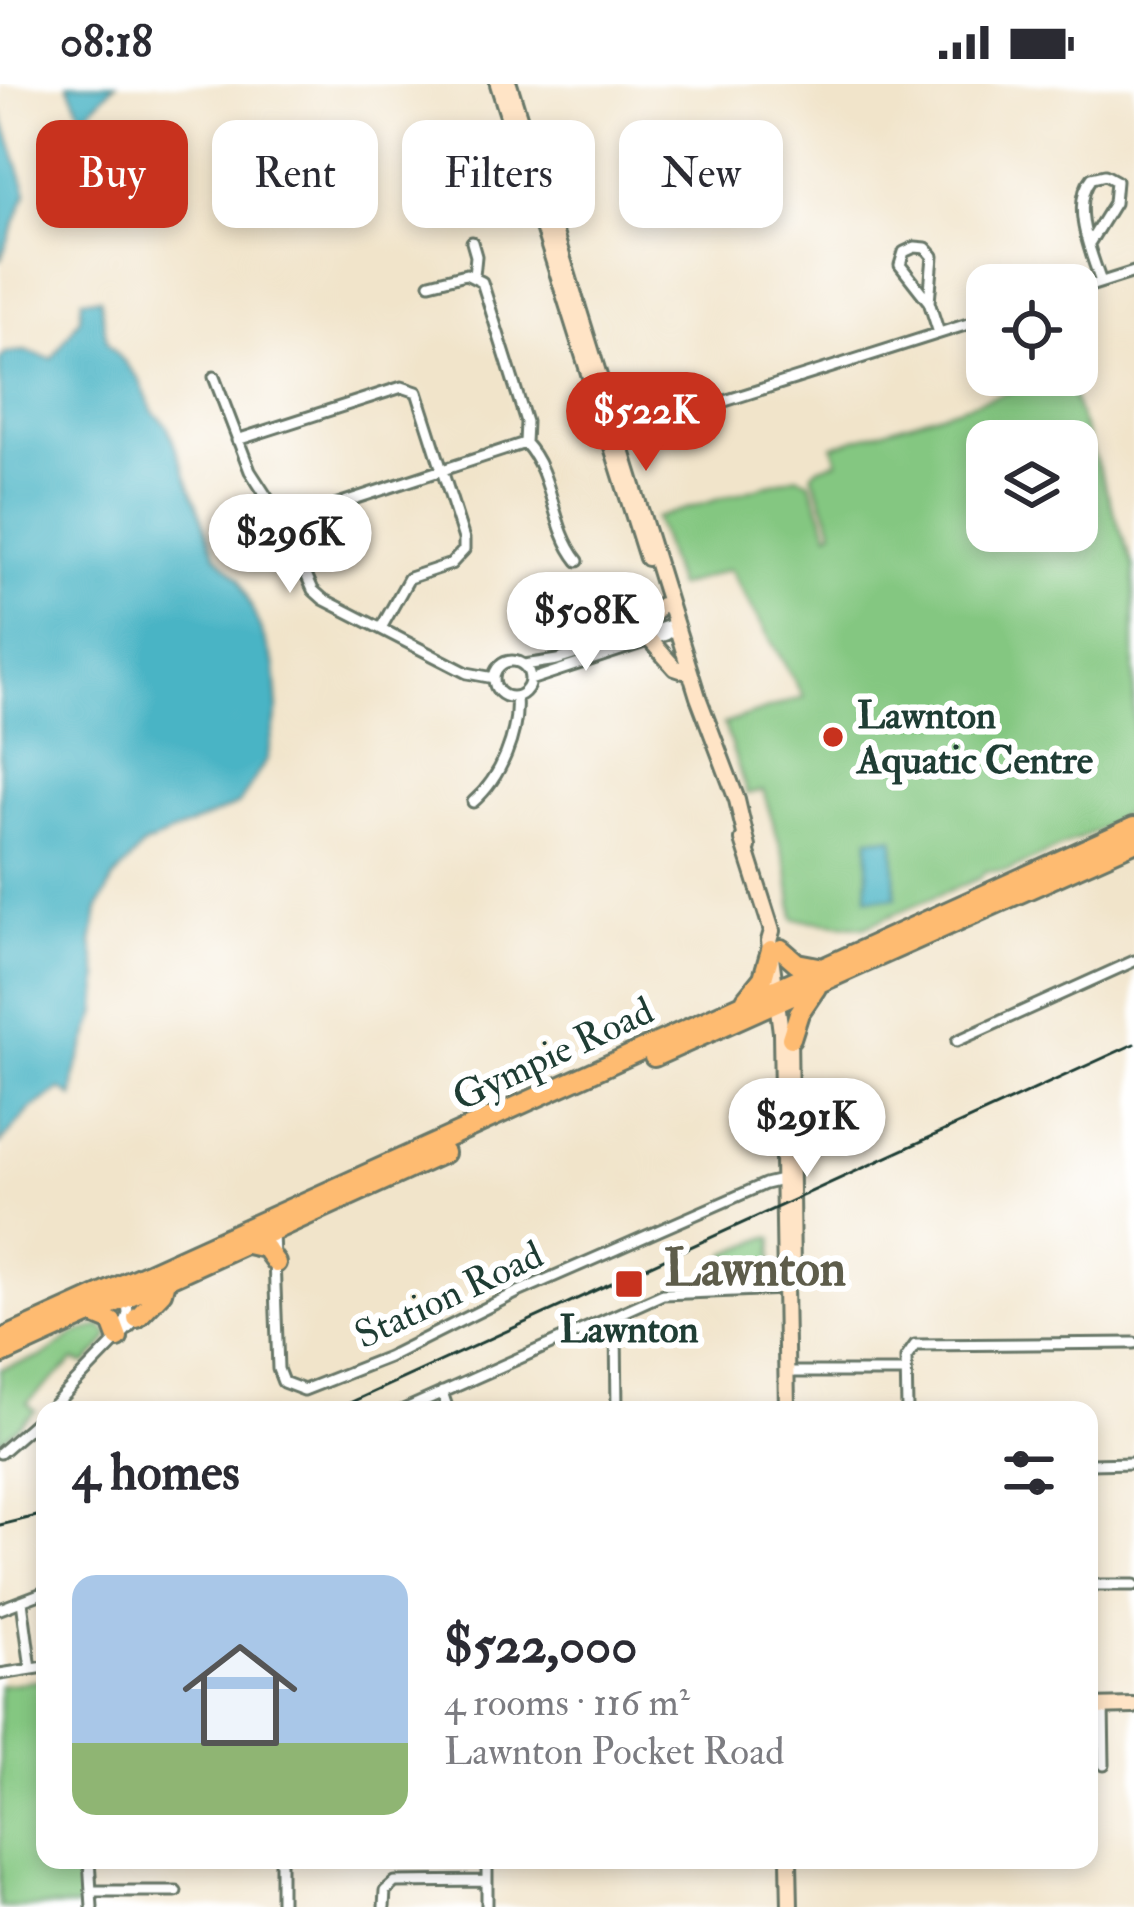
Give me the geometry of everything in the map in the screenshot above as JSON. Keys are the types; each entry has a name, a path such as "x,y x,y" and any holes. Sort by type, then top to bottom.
{"highway":[{"name":"Gympie Road","path":"819,976 1134,827"},
{"name":"Gympie Road","path":"0,1355 270,1225 782,992 1134,843"},
{"path":"774,943 819,976 786,1035 770,1019 746,1009 774,943"},
{"name":"Gympie Road","path":"0,1340 129,1296 162,1292 165,1281 245,1244 270,1225"},
{"path":"245,1244 265,1248 276,1263"},
{"path":"93,1314 112,1322 120,1336"}],"main road":[{"path":"498,84 512,120"},
{"path":"508,84 517,120"},
{"path":"549,228 673,627 731,782 774,943 786,1035 792,1273 786,1289 787,1401"},
{"path":"613,432 662,605 698,697"},
{"path":"662,605 643,637 675,668 684,670"},
{"path":"1098,1706 1134,1706"},
{"path":"789,1869 790,1907"}],"street":[{"path":"1090,242 1118,194 1116,181 1106,175 1092,178 1084,190 1090,242 1101,282"},
{"path":"472,242 474,276"},
{"path":"929,302 933,256 926,248 910,248 902,256 902,270 929,302 939,333"},
{"path":"1098,283 1134,272"},
{"path":"430,284 461,274 474,276 484,287 526,422 525,443 537,456 566,545 578,560"},
{"path":"613,432 966,325"},
{"path":"214,377 250,471 283,522 317,595 467,673 494,678"},
{"path":"237,440 408,387 420,397 464,550 451,564 409,578 381,628"},
{"path":"283,522 525,443"},
{"path":"530,680 673,627"},
{"path":"524,665 528,688 516,697 503,694 494,678 498,667 508,661 524,665 557,660 643,637"},
{"path":"473,802 491,784 514,733 516,697"},
{"path":"957,1041 1134,961"},
{"name":"Station Road","path":"270,1225 276,1263 278,1369 283,1382 292,1388 311,1389 535,1285 765,1184 787,1179"},
{"path":"422,1401 670,1292 786,1289"},
{"path":"58,1401 133,1326 129,1296"},
{"path":"120,1336 129,1296"},
{"path":"611,1317 616,1328 617,1401"},
{"path":"907,1401 909,1350 919,1344 1134,1343"},
{"path":"786,1372 906,1372"},
{"path":"442,1392 445,1401"},
{"path":"0,1453 36,1422"},
{"path":"1098,1464 1134,1463"},
{"path":"1098,1586 1134,1585"},
{"path":"0,1609 36,1596"},
{"path":"22,1601 31,1669"},
{"path":"0,1674 36,1668"},
{"path":"1098,1721 1104,1765"},
{"path":"90,1869 92,1907"},
{"path":"281,1869 281,1907"},
{"path":"487,1869 487,1907"},
{"path":"384,1907 386,1888 397,1882 487,1881"},
{"path":"93,1891 176,1891"}],"green space":[{"path":"996,396 1073,396 1081,420 966,420 966,552 1098,552 1098,467 1134,568 1134,806 1102,828 1008,871 985,871 980,878 864,927 794,919 788,871 763,790 747,794 724,724 804,697 729,569 677,587 655,518 797,476 810,482 829,533 834,530 812,474 838,461 833,446"},
{"path":"773,1238 771,1274 756,1275 742,1259 727,1259 726,1254"},
{"path":"100,1326 109,1334 105,1343 85,1364 74,1360 27,1403 35,1411 0,1442 0,1369 42,1357 75,1334"},
{"path":"36,1681 36,1869 80,1869 83,1907 0,1907 0,1685"}],"water":[{"path":"68,84 116,84 83,117"},
{"path":"0,110 27,192 0,261"},
{"path":"100,298 107,342 139,379 153,412 167,425 216,555 240,579 275,666 278,709 267,759 239,804 144,845 113,880 98,910 92,944 99,977 97,1012 75,1074 73,1097 61,1089 29,1111 0,1144 0,360 6,353 25,351 52,359 80,318 82,299"},
{"path":"869,838 894,838 896,898 867,898"}],"railway":[{"path":"354,1401 1134,1044"},
{"path":"0,1525 36,1516"}],"place":[{"name":"Lawnton Aquatic Centre","path":"833,737"},
{"name":"Lawnton","path":"629,1284"}],"district":[{"name":"Lawnton","path":"755,1269"}]}
